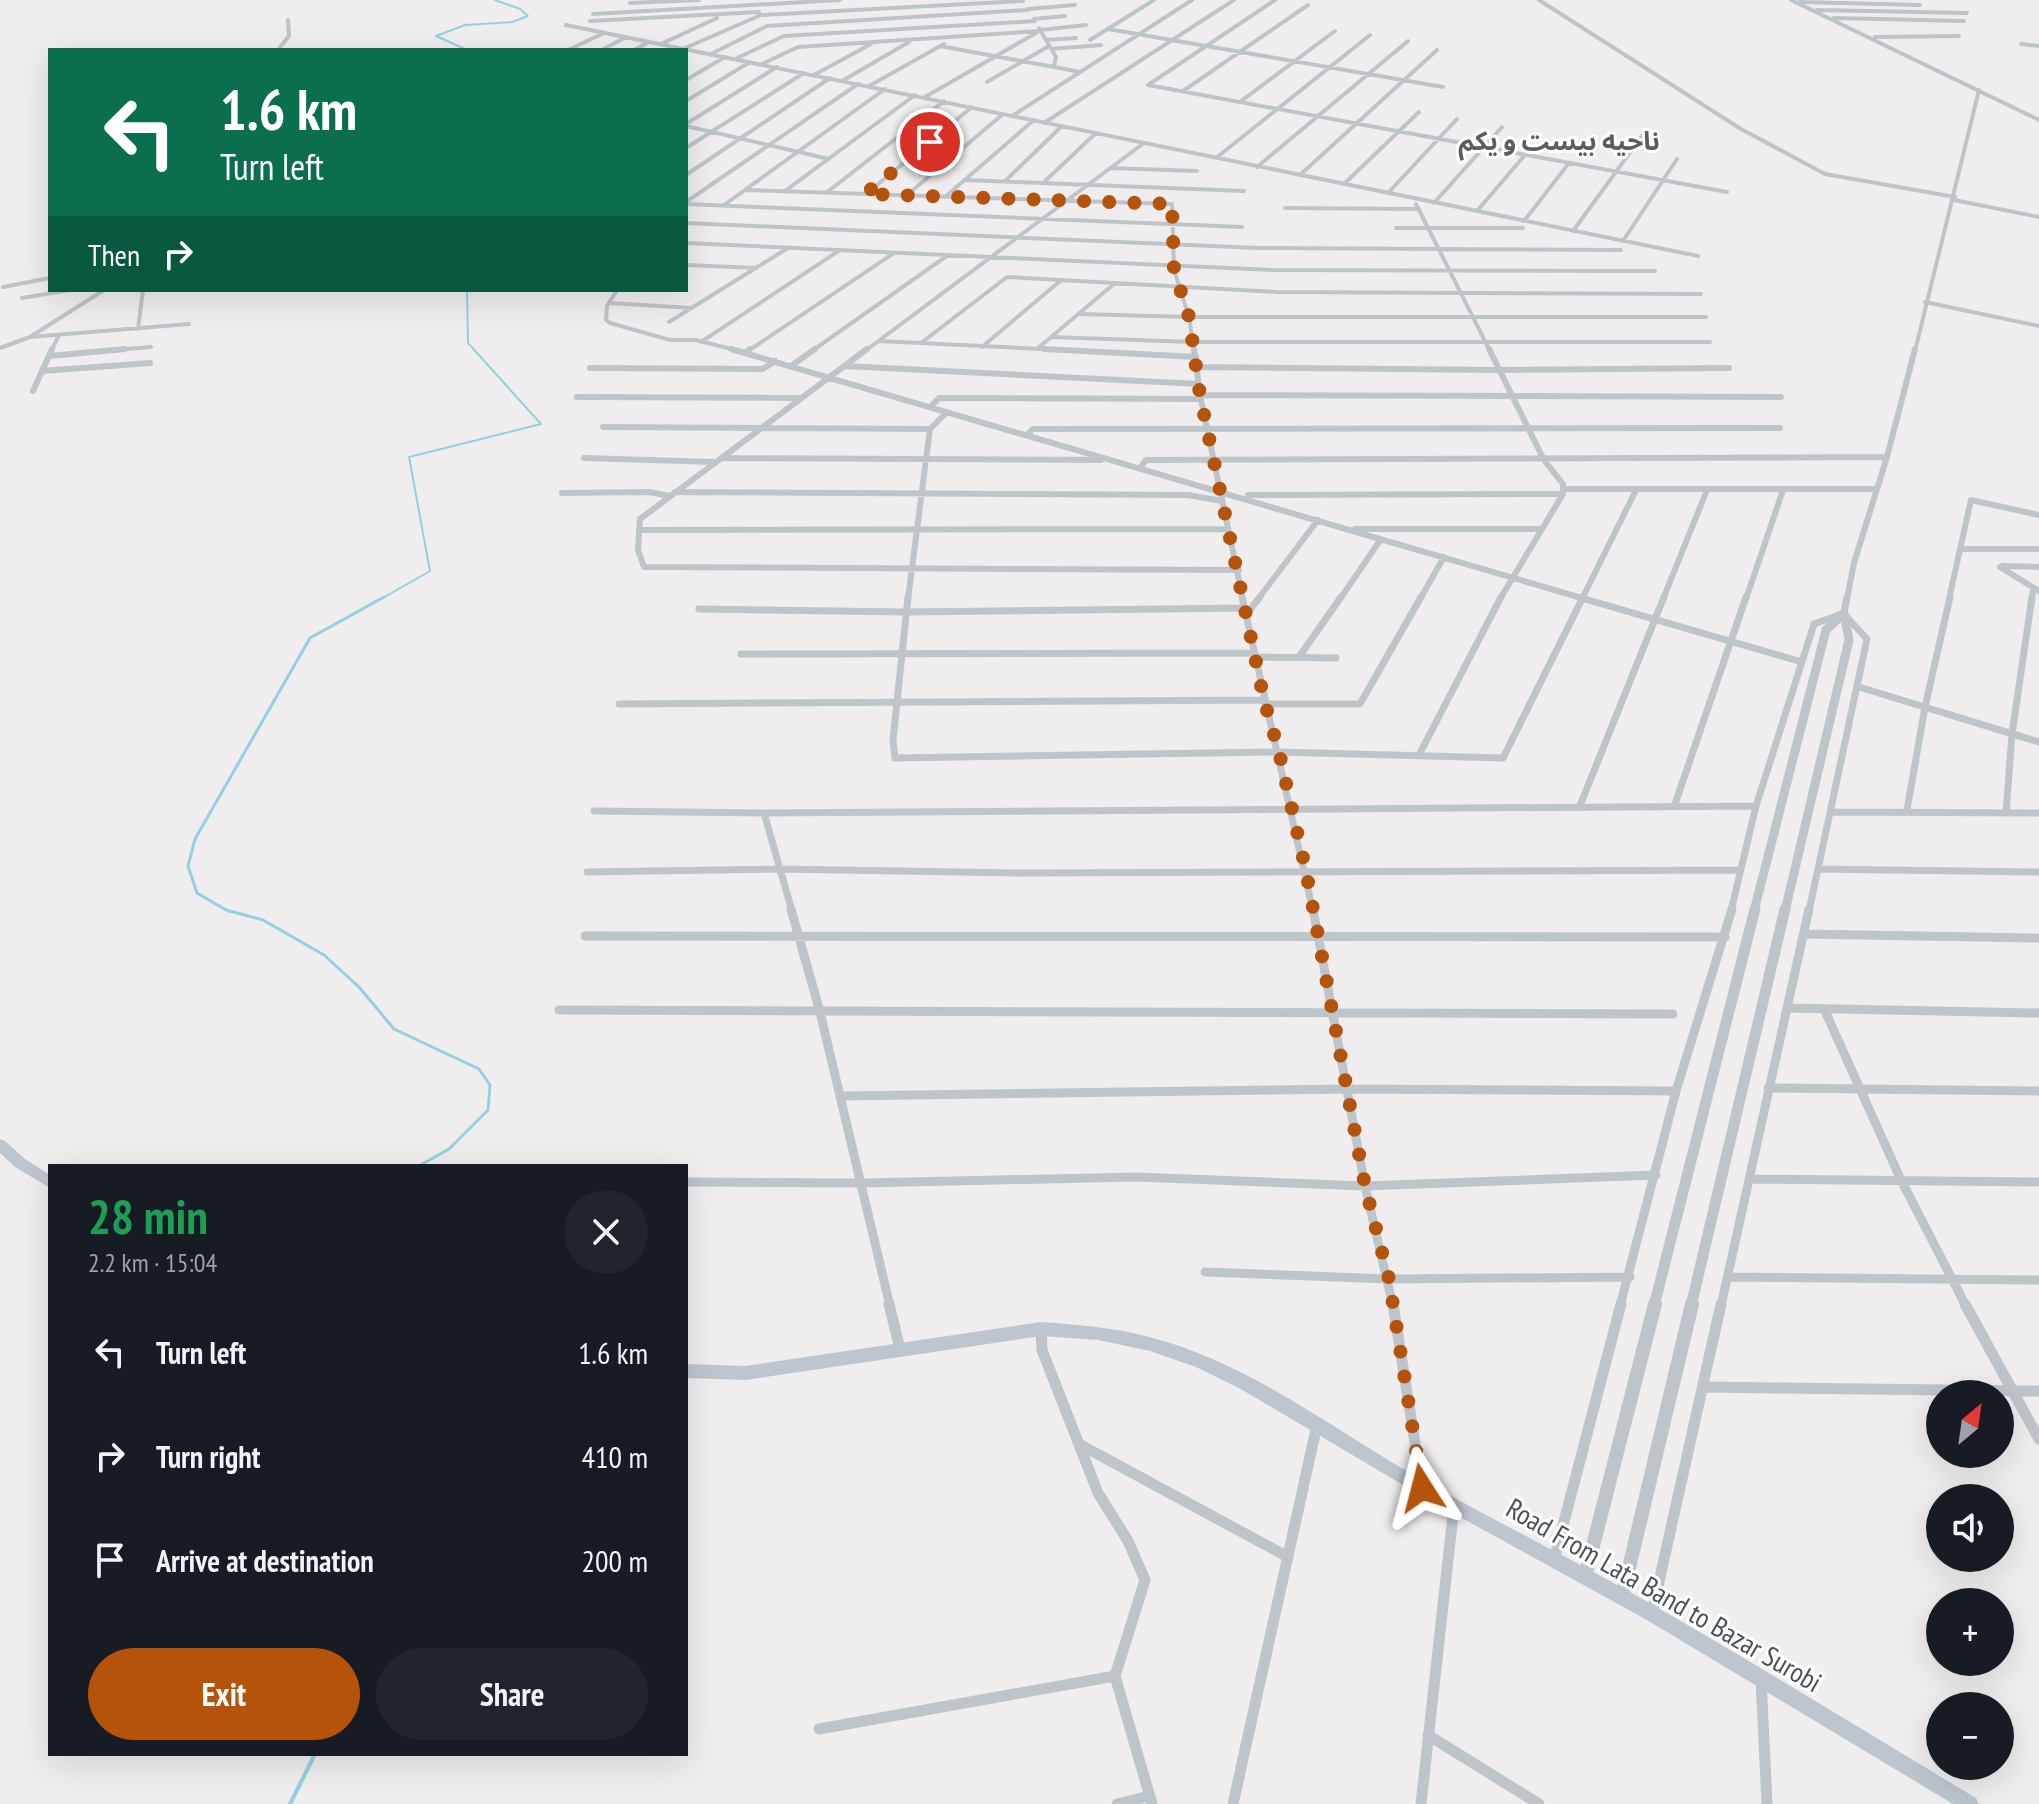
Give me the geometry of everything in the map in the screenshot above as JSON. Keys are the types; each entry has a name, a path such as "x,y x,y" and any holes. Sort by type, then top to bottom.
{"main road":[{"path":"0,1145 20,1163 48,1181"},
{"name":"Road From Lata Band to Bazar Surobi","path":"688,1371 746,1373 1041,1329 1079,1329 1143,1340 1200,1359 1317,1424 1422,1488 1652,1613 1970,1804"}],"street":[{"path":"630,3 699,0"},
{"path":"593,14 840,0"},
{"path":"918,6 921,0"},
{"path":"590,21 1023,0 1056,57 1054,67"},
{"path":"1090,40 1154,0"},
{"path":"1012,116 1192,0"},
{"path":"1044,123 1234,0"},
{"path":"1275,0 1148,85 1727,192"},
{"path":"1539,0 1741,129 1816,170 2039,217"},
{"path":"1794,1 1920,5"},
{"path":"1794,1 2039,120"},
{"path":"756,3 767,26"},
{"path":"711,54 767,26 1075,5"},
{"path":"1183,91 1308,5"},
{"path":"1812,10 1967,13"},
{"path":"566,25 684,48 760,14"},
{"path":"735,59 784,36 1065,16"},
{"path":"661,44 717,18"},
{"path":"1829,18 1964,21"},
{"path":"280,48 289,36 288,20"},
{"path":"761,64 798,47 1086,25"},
{"path":"1108,29 1443,87"},
{"path":"925,97 1040,30"},
{"path":"1240,102 1335,31"},
{"path":"572,48 605,33"},
{"path":"1216,158 1370,35"},
{"path":"1870,38 1959,36"},
{"path":"606,48 627,37"},
{"path":"869,86 955,37"},
{"path":"1046,40 1076,38"},
{"path":"842,81 913,40"},
{"path":"1257,167 1408,41"},
{"path":"638,48 650,42"},
{"path":"814,75 875,42"},
{"path":"2021,44 2039,46"},
{"path":"987,82 1050,48 1101,45"},
{"path":"940,46 1080,72"},
{"path":"688,49 1477,211 1524,224 1698,256"},
{"path":"1300,175 1437,50"},
{"path":"688,58 699,52"},
{"path":"688,79 725,57"},
{"path":"688,100 750,62"},
{"path":"688,124 777,67"},
{"path":"688,147 804,73"},
{"path":"688,174 830,78"},
{"path":"688,202 858,84"},
{"path":"724,206 885,89"},
{"path":"1622,1597 1849,640 1844,613 1854,563 1887,457 1925,302 1955,199 1979,90"},
{"path":"784,191 915,95"},
{"path":"826,193 944,101"},
{"path":"865,194 972,107"},
{"path":"1344,184 1419,112"},
{"path":"906,196 1003,114"},
{"path":"1388,193 1457,119"},
{"path":"944,198 1034,120"},
{"path":"688,126 829,159"},
{"path":"1005,181 1062,126"},
{"path":"1434,203 1502,127"},
{"path":"1043,183 1096,133"},
{"path":"1573,231 1642,136"},
{"path":"1144,143 640,519 638,550 644,567 1239,570"},
{"path":"1477,211 1525,155"},
{"path":"1623,241 1677,159"},
{"path":"1524,224 1569,163"},
{"path":"1111,168 1197,171"},
{"path":"964,180 1244,191"},
{"path":"745,190 1172,204 1177,286 1189,317 1201,397 1239,570 1254,655 1306,871 1365,1186 1389,1279 1422,1488"},
{"path":"688,203 1242,227"},
{"path":"1285,208 1417,207 1544,460 1563,484 1563,492 1511,577 1419,755"},
{"path":"688,223 1173,244 1621,250"},
{"path":"1396,228 1524,224"},
{"path":"688,243 1273,270 1655,271"},
{"path":"669,322 789,247"},
{"path":"701,342 841,250"},
{"path":"745,353 896,252"},
{"path":"791,366 949,254"},
{"path":"688,265 757,268"},
{"path":"921,343 1007,277 1277,292 1701,294"},
{"path":"3,287 48,278"},
{"path":"982,347 1061,281"},
{"path":"1036,349 1115,283"},
{"path":"22,298 58,292"},
{"path":"0,348 30,337 101,292"},
{"path":"138,329 143,292"},
{"path":"616,292 609,303 606,320 610,323 670,340 701,342 775,361 1140,468 1221,496"},
{"path":"1925,302 2039,326"},
{"path":"609,303 693,308"},
{"path":"1078,314 1189,317 1706,317"},
{"path":"30,337 189,324"},
{"path":"33,391 59,335"},
{"path":"1051,337 1194,342 1710,342"},
{"path":"878,341 1197,362 1499,370 1729,368"},
{"path":"49,356 151,347"},
{"path":"590,368 763,369 775,361"},
{"path":"42,371 150,363"},
{"path":"845,366 1199,384"},
{"path":"577,397 801,398"},
{"path":"930,407 939,398 1781,397"},
{"path":"947,412 930,429 924,461 893,740 895,758 1279,752 1503,758 1636,490"},
{"path":"603,427 930,429"},
{"path":"1027,435 1033,429 1780,428"},
{"path":"1140,468 1146,460 1213,459 1887,457"},
{"path":"584,458 1109,459"},
{"path":"562,493 1221,496 1875,489"},
{"path":"1579,808 1707,490"},
{"path":"1674,807 1783,490"},
{"path":"1238,495 1802,662"},
{"path":"1907,810 1925,707 1971,500 2039,515"},
{"path":"1245,611 1318,520"},
{"path":"639,530 1228,529"},
{"path":"1346,529 1540,529"},
{"path":"1299,657 1381,539"},
{"path":"1960,549 2039,549"},
{"path":"619,704 1360,704 1444,557"},
{"path":"2006,813 2012,734 2036,590 2000,567 2039,567"},
{"path":"699,609 1245,611"},
{"path":"1553,1561 1630,1277 1676,1091 1725,937 1756,806 1814,624 1844,613"},
{"path":"1652,1613 1859,687 1867,639 1844,613"},
{"path":"1585,1577 1826,630 1844,613"},
{"path":"741,654 1254,655 1336,658"},
{"path":"1859,687 2039,742"},
{"path":"594,811 764,813 1756,806"},
{"path":"1830,812 2039,813"},
{"path":"764,813 820,1012 900,1349"},
{"path":"587,872 780,869 1020,873 1740,870"},
{"path":"1818,869 2039,872"},
{"path":"1804,934 2039,938"},
{"path":"585,936 1725,937"},
{"path":"1788,1008 2039,1013"},
{"path":"559,1010 1673,1014"},
{"path":"1825,1011 1901,1180 1951,1279 2008,1380"},
{"path":"1768,1088 2039,1091"},
{"path":"840,1096 1349,1089 1676,1091"},
{"path":"688,1182 863,1183 1136,1177 1365,1186 1656,1175"},
{"path":"1750,1179 2039,1182"},
{"path":"1205,1272 1389,1279 1630,1277"},
{"path":"1728,1277 2039,1280"},
{"path":"1041,1329 1042,1350 1098,1493 1128,1541 1145,1580 1115,1676 1151,1800 1117,1804"},
{"path":"1704,1387 1926,1390"},
{"path":"2039,1391 2014,1391 2039,1439"},
{"path":"1233,1804 1317,1424"},
{"path":"1078,1444 1288,1557"},
{"path":"1421,1804 1454,1505"},
{"path":"819,1729 1115,1676"},
{"path":"1761,1679 1767,1804"},
{"path":"1428,1735 1539,1804"}],"waterway":[{"path":"463,48 436,36 465,25 512,22 528,16 520,9 495,0"},
{"path":"381,599 430,571 409,457 541,424 468,343 467,292"},
{"path":"384,597 310,638 195,839 188,866 197,893 226,910 263,920 324,955 359,987 394,1029 479,1069 490,1085 488,1110 449,1149 423,1164"},
{"path":"290,1804 314,1756"}],"district":[{"name":"ناحیه بیست و یکم","path":"1559,141"}],"route":[{"path":"930,142 865,194 1172,204 1177,286 1189,317 1200,395 1264,700 1306,871 1365,1186 1389,1279 1422,1488"}]}
